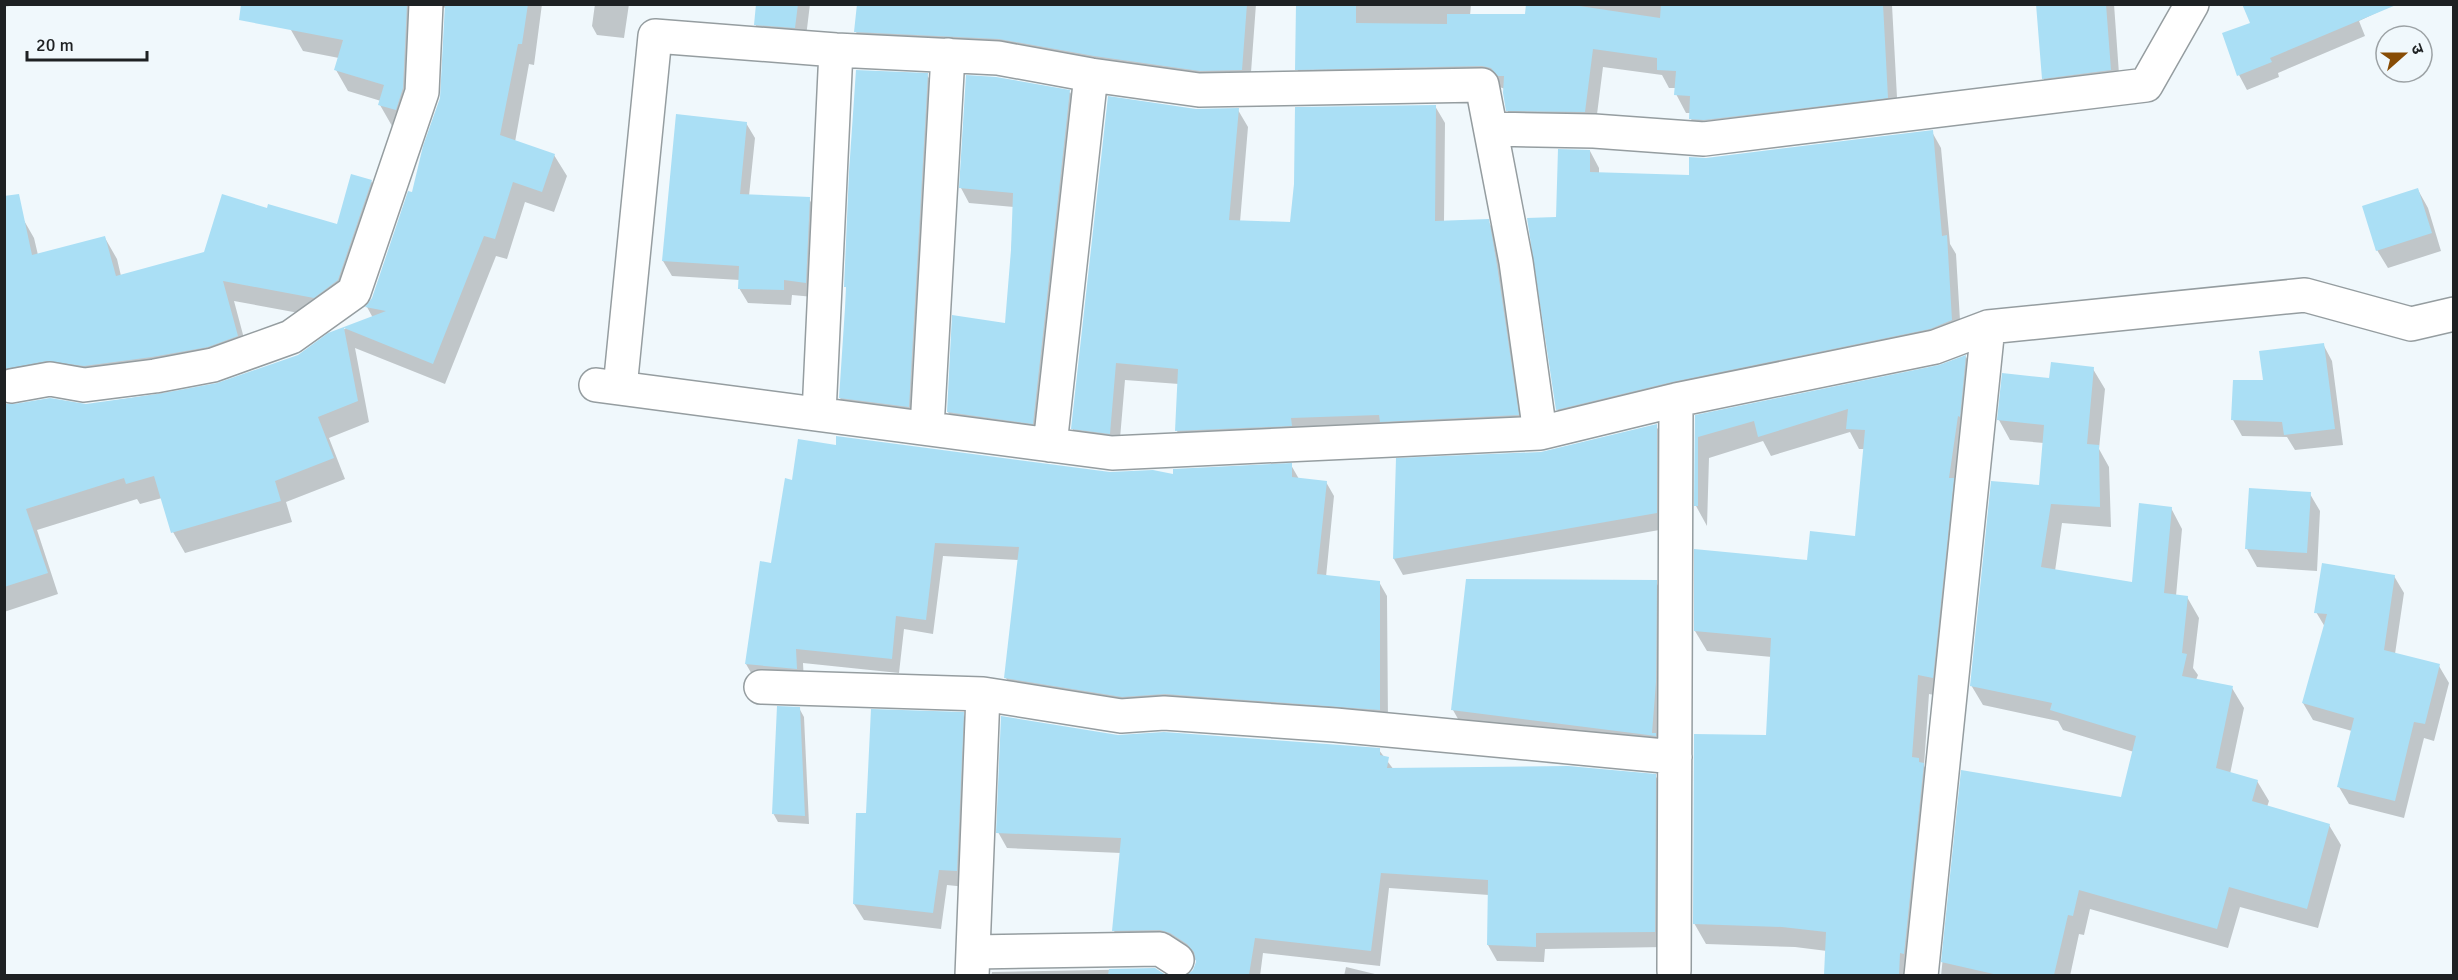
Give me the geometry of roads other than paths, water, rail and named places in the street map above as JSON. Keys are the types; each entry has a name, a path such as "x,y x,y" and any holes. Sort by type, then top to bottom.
{"street":[{"path":"11,386 50,378 84,385 155,376 213,365 291,338 354,292 422,92 426,4"},
{"path":"1491,129 1594,131 1704,139 2146,86 2192,4"},
{"path":"1540,433 1516,262 1482,84 1199,90 1091,75 998,58 836,50 656,36 608,386 1112,453 1540,433 1676,400 1935,347 1988,327 2305,295 2411,324 2454,314"},
{"path":"819,414 836,50"},
{"path":"927,428 948,55"},
{"path":"1050,445 1091,75"},
{"path":"1921,975 1988,327"},
{"path":"1674,971 1676,400"},
{"path":"761,687 983,694 1121,716 1164,713 1335,725 1675,757"},
{"path":"983,694 972,963 1160,950 1177,960"}]}
